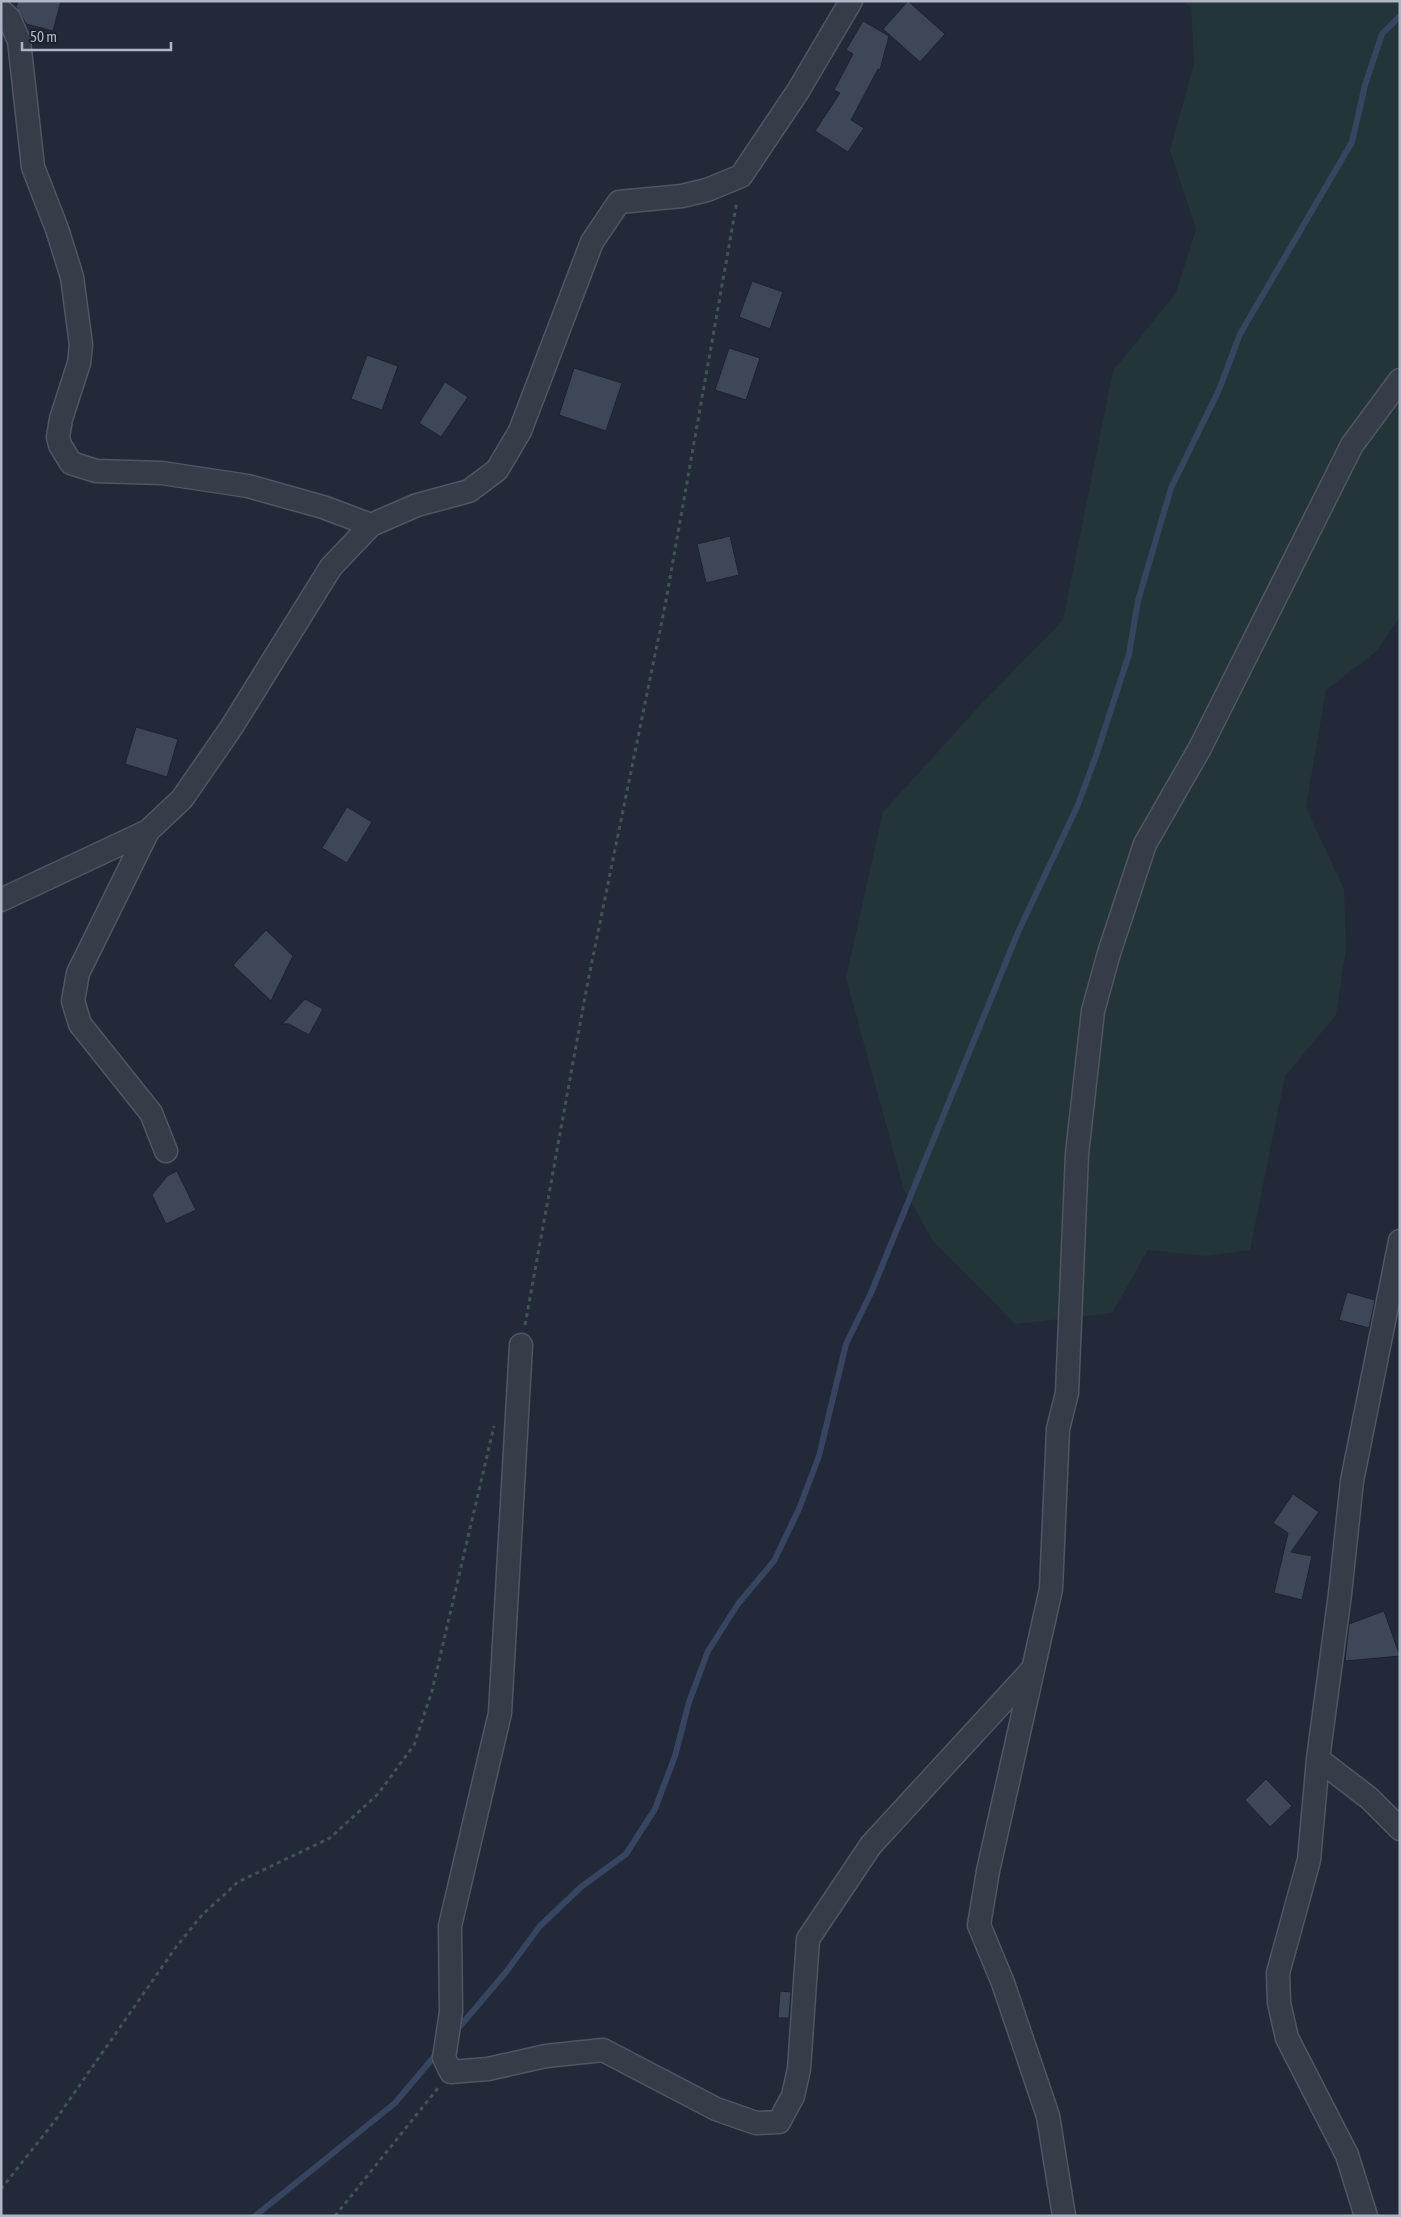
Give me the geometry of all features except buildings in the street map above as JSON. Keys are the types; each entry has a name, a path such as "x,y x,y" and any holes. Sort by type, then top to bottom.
{"street":[{"path":"1,900 148,831 182,799 231,728 331,567 371,525 417,505 469,491 497,470 520,431 592,242 619,202 682,196 707,190 741,176 798,91 851,1"},
{"path":"1,11 9,18 19,41 33,167 57,229 72,277 81,345 79,363 60,419 58,437 60,445 71,463 96,471 162,473 248,486 323,507 371,525"},
{"path":"1064,2216 1048,2116 1003,1983 979,1925 990,1861 1051,1589 1058,1429 1068,1393 1077,1154 1093,1011 1109,953 1145,844 1200,748 1352,445 1400,380"},
{"path":"148,831 78,973 73,1001 80,1024 151,1113 166,1151"},
{"path":"1366,2216 1347,2155 1287,2038 1279,2003 1278,1973 1309,1860 1318,1759 1340,1594 1352,1481 1400,1241"},
{"path":"521,1345 500,1713 450,1926 451,2012 444,2058 451,2072 488,2069 546,2056 603,2050 716,2109 756,2123 779,2122 793,2096 799,2070 808,1939 871,1845 1032,1670"},
{"path":"1318,1759 1369,1798 1400,1829"}],"path":[{"path":"521,1345 587,986 665,606 741,176"},
{"path":"1,2189 54,2122 176,1947 202,1915 238,1882 330,1838 378,1794 414,1745 432,1691 494,1424"},
{"path":"335,2216 451,2072"}],"shaded area":[{"path":"1180,1 1400,1 1400,616 1377,651 1326,690 1306,807 1344,889 1346,948 1336,1015 1285,1076 1250,1250 1206,1256 1148,1250 1112,1313 1015,1324 933,1241 904,1190 846,978 883,812 983,702 1063,620 1113,371 1176,293 1196,229 1170,150 1194,64 1191,6"}],"waterway":[{"path":"456,2031 506,1972 540,1926 581,1887 626,1854 655,1809 675,1756 689,1702 708,1651 738,1604 774,1561 799,1509 819,1456 846,1344 871,1293 1019,930 1077,807 1096,756 1129,654 1138,601 1171,488 1219,390 1240,334 1352,142 1365,85 1382,34 1400,16"},
{"path":"255,2216 395,2103 438,2052"}]}
